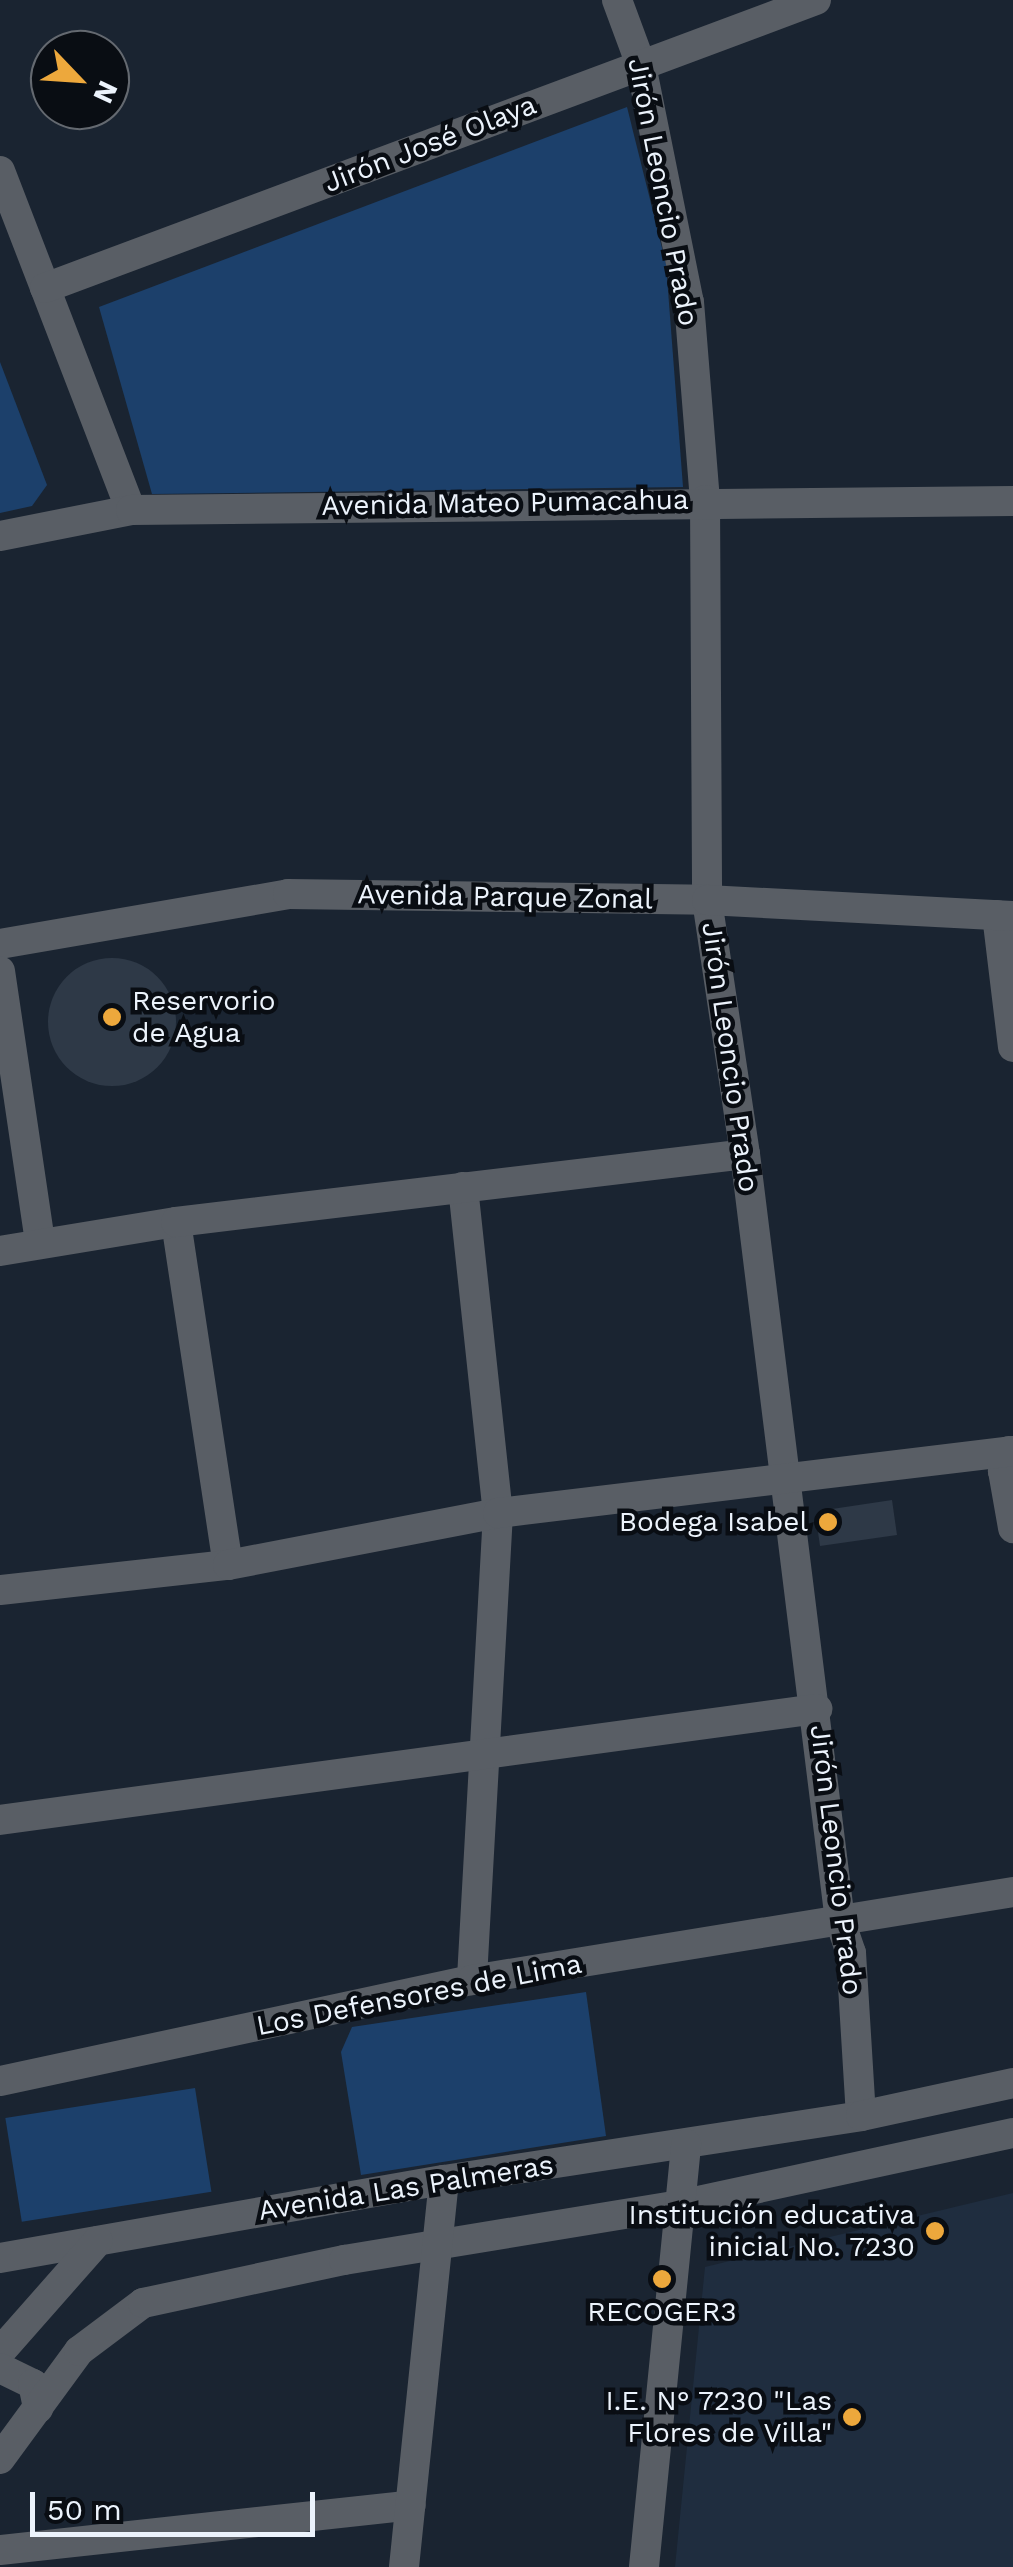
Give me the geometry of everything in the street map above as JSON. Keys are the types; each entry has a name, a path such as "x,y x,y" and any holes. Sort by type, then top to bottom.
{"street":[{"name":"Jirón Leoncio Prado","path":"618,0 641,64 689,302 705,500 707,900 746,1154 818,1708 840,1921 851,1952 861,2116"},
{"name":"Jirón José Olaya","path":"45,288 816,0"},
{"path":"0,171 12,236 45,288 131,510"},
{"name":"Avenida Mateo Pumacahua","path":"0,536 131,510 705,500 1013,501"},
{"name":"Avenida Parque Zonal","path":"0,944 288,894 707,900 1005,915"},
{"path":"1005,915 1013,1047"},
{"path":"0,971 40,1243"},
{"path":"0,1251 176,1222 746,1154"},
{"path":"463,1187 498,1514 488,1750 472,1980"},
{"path":"176,1222 228,1565"},
{"path":"0,1590 228,1565 498,1514 1011,1451 1003,1471 1013,1528"},
{"path":"0,1820 488,1750 818,1708"},
{"name":"Los Defensores de Lima","path":"0,2081 472,1980 1013,1892"},
{"name":"Avenida Las Palmeras","path":"0,2258 444,2180 861,2116 1013,2083"},
{"path":"0,2459 80,2351 143,2303 344,2260 680,2205 1013,2133"},
{"path":"644,2567 686,2144"},
{"path":"404,2567 444,2180"},
{"path":"0,2352 98,2241"},
{"path":"0,2368 32,2384 38,2408"},
{"path":"0,2550 411,2504"}],"shaded area":[{"path":"627,107 666,264 683,487 152,494 99,307"},
{"path":"0,362 47,485 32,506 0,513"},
{"path":"586,1992 606,2136 361,2175 341,2052 352,2027"},
{"path":"195,2088 211,2192 22,2222 5,2118"},
{"name":"I.E. N° 7230 \"Las Flores de Villa\"","path":"1013,2193 1013,2567 675,2567 705,2267"}],"building":[{"name":"Reservorio de Agua","path":"112,958 136,963 157,977 171,998 176,1022 171,1046 157,1067 136,1081 112,1086 88,1081 67,1067 53,1046 48,1022 53,998 67,977 88,963"},
{"path":"892,1500 897,1535 820,1546 817,1525 832,1509"}],"place":[{"name":"Reservorio de Agua","path":"112,1017"},
{"name":"Bodega Isabel","path":"828,1522"},
{"name":"Institución educativa inicial No. 7230","path":"935,2231"},
{"name":"RECOGER3","path":"662,2279"},
{"name":"I.E. N° 7230 \"Las Flores de Villa\"","path":"852,2417"}]}
